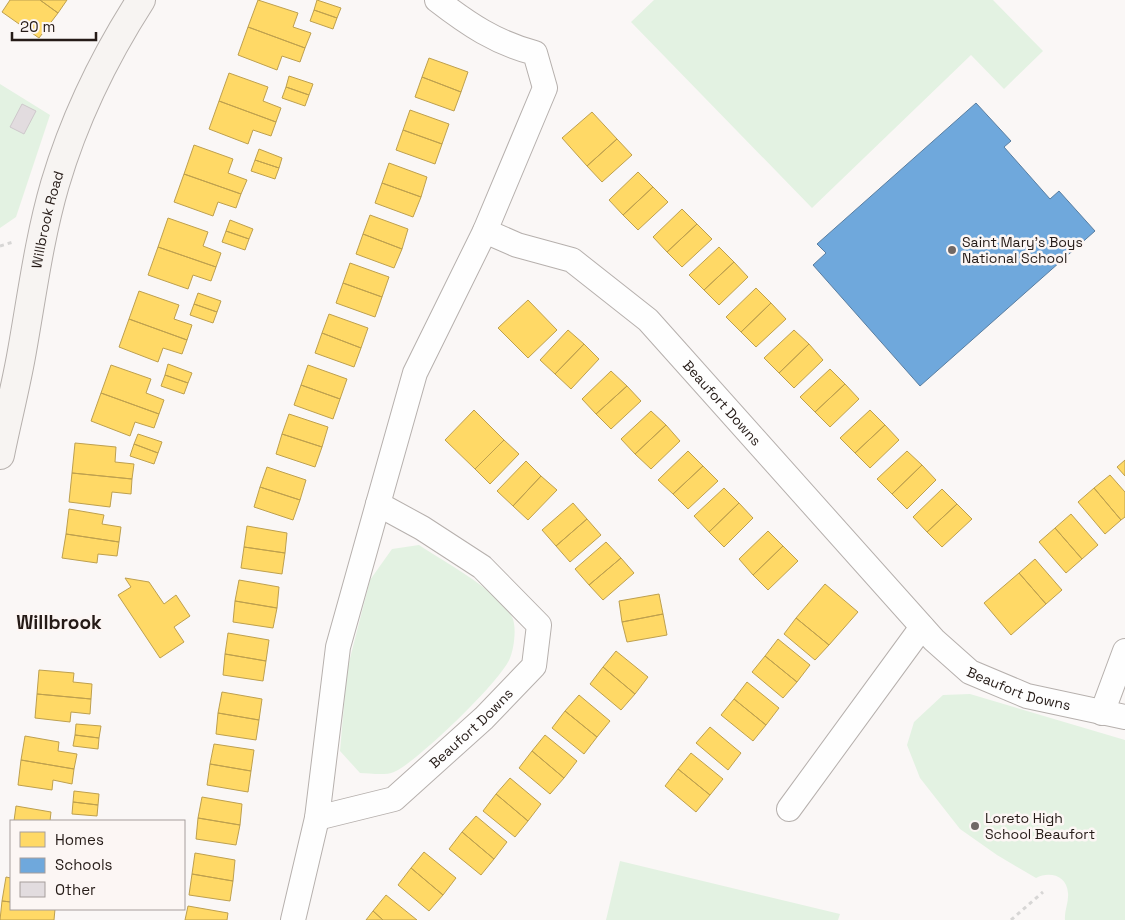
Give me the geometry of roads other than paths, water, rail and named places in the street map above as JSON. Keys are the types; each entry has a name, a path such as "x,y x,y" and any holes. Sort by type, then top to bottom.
{"main road":[{"name":"Willbrook Road","path":"0,455 22,353 42,236 55,183 80,117 118,38 141,0"}],"street":[{"path":"293,920 317,818 338,647 416,373 485,231 545,88 535,53 520,49 472,27 437,0"},
{"name":"Beaufort Downs","path":"485,231 517,245 572,260 648,320 922,627 970,672 1027,696 1114,715 1125,651"},
{"name":"Beaufort Downs","path":"317,818 394,799 484,718 534,666 539,625 482,567 422,528 378,504"},
{"path":"789,809 922,627"}],"place":[{"name":"Saint Mary's Boys National School","path":"952,250"},
{"name":"Loreto High School Beaufort","path":"975,826"}],"district":[{"name":"Willbrook","path":"59,622"}]}
